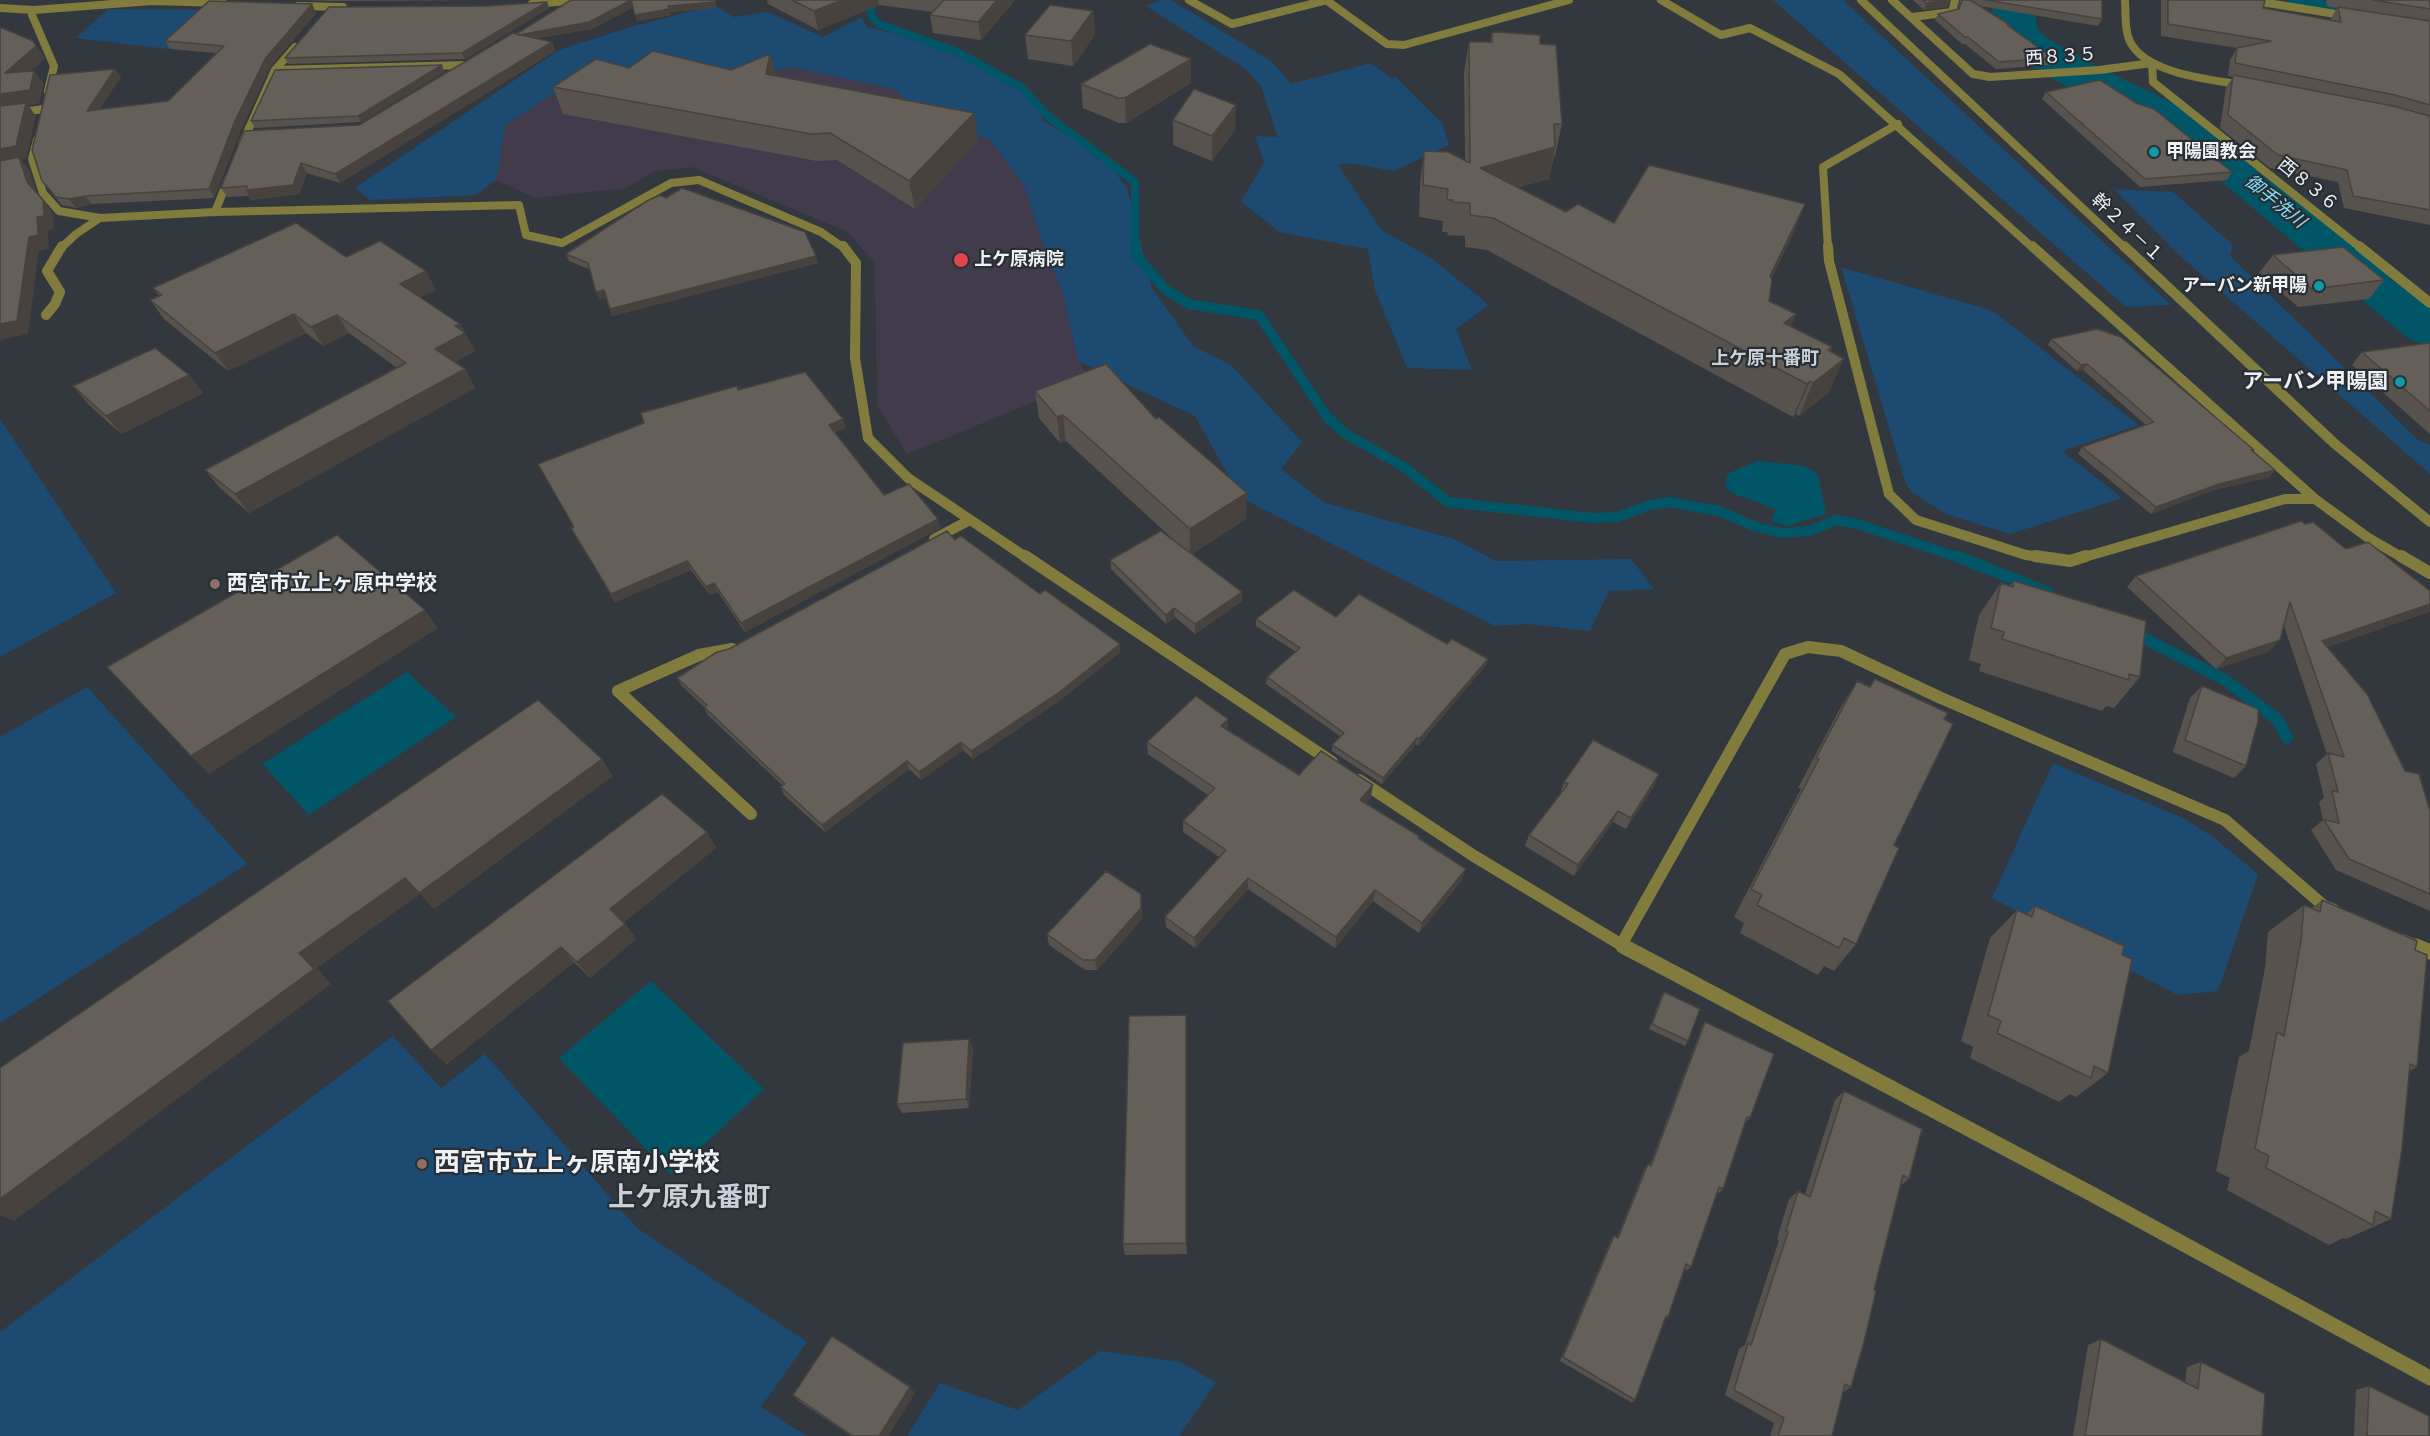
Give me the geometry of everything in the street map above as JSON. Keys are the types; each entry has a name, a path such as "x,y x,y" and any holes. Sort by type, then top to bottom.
{"street":[{"path":"34,10 77,0"},
{"path":"523,4 582,0"},
{"path":"1190,0 1232,24 1326,0 1387,44 1404,45 1569,0"},
{"path":"1661,0 1721,35 1750,28 1839,74 1898,124 2315,499 2367,537 2430,573"},
{"name":"幹２４－１","path":"1861,0 2335,444 2430,522"},
{"path":"1892,0 1912,17 1952,12 1955,0"},
{"path":"2125,0 2126,26 2133,47 2152,63 2184,74 2251,87"},
{"path":"2249,0 2359,18"},
{"path":"0,8 34,10 152,1 235,4"},
{"path":"551,13 570,2"},
{"path":"294,6 352,7"},
{"path":"322,16 329,8"},
{"path":"34,10 32,15 54,66 33,159 43,193 59,211 100,218 215,212 519,205 526,235 562,243 671,183 699,180 821,232 840,243 856,263 855,358 868,438 908,478 1474,856 1621,945 2088,1192 2430,1378"},
{"name":"西８３５","path":"1912,17 1973,74 1990,77 2152,63"},
{"path":"237,156 275,70 298,43"},
{"path":"448,76 476,59"},
{"name":"西８３６","path":"2152,63 2153,82 2430,303"},
{"path":"275,70 467,65"},
{"path":"0,115 42,119"},
{"path":"1898,124 1824,167 1828,261 1889,494 1916,520 2026,555 2070,561 2285,499 2315,499"},
{"path":"245,134 257,133"},
{"path":"22,166 34,164"},
{"path":"215,212 232,167"},
{"path":"46,315 55,304 60,292 47,271 54,254 74,234 100,218"},
{"path":"921,546 970,520"},
{"path":"740,644 729,650 699,655 618,691 751,814"},
{"path":"1621,945 1785,654 1808,647 1841,651 1952,703 2225,820 2324,906 2345,915"},
{"path":"2388,933 2430,952"}],"shaded area":[{"path":"1162,0 1171,0 1271,61 1291,84 1371,63 1392,79 1396,77 1442,123 1449,145 1394,171 1348,163 1338,165 1381,230 1431,258 1489,305 1456,329 1472,370 1407,368 1375,290 1368,249 1279,232 1241,201 1264,163 1255,136 1278,137 1261,86 1244,68 1146,6"},
{"path":"1773,0 1843,0 2171,305 2126,307"},
{"path":"715,5 733,17 768,12 823,37 861,17 867,27 913,38 1005,78 1038,104 1043,121 1105,156 1127,189 1152,288 1193,346 1231,365 1302,442 1281,469 1325,503 1454,539 1496,561 1631,559 1654,589 1609,591 1590,631 1528,624 1495,626 1241,498 1195,416 1078,361 1063,294 1044,247 1024,185 989,139 929,125 895,89 796,68 624,79 591,70 505,125 496,180 476,195 370,200 355,188 559,50 627,28"},
{"path":"108,9 208,10 168,49 76,38"},
{"name":"上ケ原病院","path":"796,68 895,89 929,124 989,139 1024,185 1044,247 1063,294 1078,361 1090,379 907,454 877,405 875,263 848,232 692,167 652,172 627,188 535,198 496,180 505,125 591,70 624,79"},
{"path":"2114,189 2173,192 2233,245 2230,256 2418,440 2430,445 2430,474 2178,254"},
{"path":"1841,267 1993,311 2139,425 2062,451 2122,498 2010,534 1946,514 1910,491 1905,481"},
{"path":"0,419 116,593 0,657"},
{"path":"1758,461 1804,466 1818,474 1826,514 1787,526 1771,521 1776,509 1732,493 1726,487 1729,473"},
{"path":"407,672 456,717 309,815 262,764"},
{"path":"87,687 247,864 0,1023 0,737"},
{"path":"2053,763 2185,819 2213,837 2258,874 2218,991 2178,995 1992,898"},
{"path":"651,981 764,1089 671,1175 559,1058"},
{"path":"393,1036 441,1088 485,1054 637,1228 807,1342 761,1407 807,1436 0,1436 0,1332"},
{"path":"1100,1351 1181,1362 1216,1383 1179,1436 907,1436 940,1383 1018,1410"}],"building":[{"path":"571,0 631,0 589,22 516,34"},
{"path":"631,0 714,0 714,2 668,6 669,9 635,15"},
{"path":"792,0 842,0 814,11"},
{"path":"944,0 997,0 978,22 930,15"},
{"path":"1923,0 1950,0 1926,3"},
{"path":"1962,0 1970,0 2010,25 2007,25 2053,58 1999,62 1938,14 1959,9"},
{"path":"1986,0 2102,0 2102,19"},
{"path":"2168,0 2265,0 2263,8 2341,22 2338,7 2430,21 2430,105 2395,95 2235,63 2237,48 2271,41 2168,24"},
{"path":"2373,0 2430,0 2430,9"},
{"path":"209,1 312,4 265,59 234,123 209,189 85,196 69,199 56,197 42,181 32,150 50,75 115,69 87,111 168,101 224,46 165,41"},
{"path":"547,2 462,53 285,58 329,7 486,6"},
{"path":"1050,5 1093,11 1071,41 1025,35"},
{"path":"0,27 33,41 36,46 5,73 34,71 30,90 0,94"},
{"path":"513,33 552,42 335,174 301,163 293,185 246,190 247,186 221,188 244,131 359,125"},
{"path":"1492,33 1540,35 1540,44 1556,45 1562,124 1554,124 1555,147 1480,168 1566,212 1578,204 1614,223 1649,165 1805,204 1770,276 1772,280 1769,301 1796,314 1784,323 1832,347 1828,350 1844,359 1813,383 1810,381 1807,384 1493,218 1470,215 1470,203 1447,200 1448,189 1423,185 1424,151 1448,152 1470,163 1469,42 1492,42"},
{"path":"1150,44 1191,59 1125,98 1118,98 1081,84"},
{"path":"653,51 731,70 770,54 766,74 974,113 909,181 830,133 811,134 553,87 596,59 629,68"},
{"path":"442,65 358,116 251,121 275,70"},
{"path":"2233,75 2393,106 2430,116 2430,210 2353,196 2347,170 2278,155 2228,115"},
{"path":"2100,80 2136,103 2154,109 2232,172 2145,179 2046,92"},
{"path":"1194,89 1236,105 1212,136 1173,120"},
{"path":"26,103 16,146 0,149 0,106"},
{"path":"19,157 27,182 43,200 44,216 37,217 38,235 29,237 17,321 0,324 0,161"},
{"path":"682,188 805,232 816,256 610,309 604,290 596,292 588,263 566,254 647,201 660,195 666,198"},
{"path":"296,223 346,257 380,241 426,271 400,284 460,324 455,326 465,333 435,349 465,369 235,494 205,470 406,363 337,315 311,327 294,314 215,353 150,300 162,295 153,288"},
{"path":"2343,247 2384,280 2312,289 2273,255"},
{"path":"2097,329 2121,337 2275,470 2219,484 2156,507 2082,447 2154,422 2087,364 2081,365 2051,339"},
{"path":"2430,343 2430,411 2362,352"},
{"path":"155,348 189,375 106,416 73,386"},
{"path":"1106,364 1156,419 1159,417 1247,493 1190,529 1063,415 1057,417 1035,391"},
{"path":"805,372 843,419 829,425 884,495 909,484 938,519 741,623 714,583 706,587 687,561 611,594 571,528 574,527 538,464 644,423 641,413 737,386 738,390"},
{"path":"2301,521 2305,524 2313,522 2346,549 2368,542 2430,591 2430,604 2322,641 2367,694 2405,771 2419,774 2430,811 2430,894 2349,859 2324,820 2339,823 2332,791 2338,792 2328,753 2344,757 2290,602 2280,640 2226,658 2136,576"},
{"path":"947,531 955,540 961,536 1040,594 1045,590 1120,644 1061,691 971,751 961,742 919,772 907,761 822,825 781,787 785,784 677,678 717,652 729,649"},
{"path":"1161,531 1242,592 1195,624 1174,608 1166,615 1110,560"},
{"path":"337,535 425,610 191,756 107,667"},
{"path":"2014,581 2146,621 2140,677 2129,674 2129,680 2002,639 2004,632 1991,628 2001,583 2013,587"},
{"path":"1294,590 1336,617 1359,594 1447,644 1452,639 1488,659 1383,778 1332,745 1344,733 1267,677 1300,648 1256,619"},
{"path":"1875,679 1948,713 1944,719 1953,724 1894,845 1899,848 1856,944 1844,938 1839,948 1757,905 1762,895 1751,889 1857,681 1870,687"},
{"path":"2202,686 2258,709 2258,721 2246,766 2185,740"},
{"path":"1196,696 1228,719 1221,726 1299,775 1321,751 1373,785 1360,800 1419,836 1418,838 1466,869 1422,923 1375,890 1336,937 1248,878 1194,938 1165,917 1226,850 1183,821 1215,788 1147,742"},
{"path":"538,700 602,759 419,893 405,878 299,953 314,969 0,1199 0,1068"},
{"path":"1593,740 1659,774 1631,818 1618,811 1578,865 1529,835 1568,784 1564,782"},
{"path":"662,794 707,832 610,909 625,924 577,962 561,947 431,1050 388,1001"},
{"path":"1106,871 1141,894 1141,908 1095,960 1083,960 1047,934"},
{"path":"2322,900 2417,941 2415,950 2427,955 2417,1067 2410,1064 2402,1149 2391,1219 2375,1211 2373,1225 2266,1168 2269,1156 2255,1149 2277,1032 2284,1036 2301,941 2304,905 2320,912"},
{"path":"2035,906 2124,946 2122,955 2132,959 2108,1073 2094,1066 2091,1078 1997,1033 2001,1021 1988,1015 2017,910 2032,917"},
{"path":"1664,992 1700,1009 1688,1041 1652,1024"},
{"path":"1186,1015 1186,1243 1123,1244 1129,1016"},
{"path":"1705,1022 1774,1054 1750,1118 1747,1117 1723,1189 1719,1187 1691,1267 1686,1264 1635,1400 1563,1357 1614,1236 1618,1238 1648,1164 1651,1166"},
{"path":"969,1039 966,1099 897,1104 903,1043"},
{"path":"1844,1091 1922,1129 1909,1179 1903,1175 1874,1290 1876,1291 1864,1342 1851,1387 1845,1384 1832,1436 1778,1436 1784,1418 1734,1390 1748,1343 1751,1345 1788,1232 1786,1231 1798,1191 1810,1197"},
{"path":"832,1336 910,1387 879,1436 853,1436 793,1395"},
{"path":"2101,1339 2198,1389 2201,1362 2265,1394 2262,1436 2085,1436"},
{"path":"2369,1386 2429,1416 2429,1436 2367,1436"}],"waterway":[{"path":"869,0 872,17 879,24 957,52 1021,87 1048,116 1135,182 1135,254 1166,290 1189,304 1259,315 1327,417 1346,434 1404,467 1448,502 1593,518 1617,517 1650,505 1670,502 1719,511 1754,526 1782,533 1809,531 1836,520 1857,524 1960,558"},
{"name":"御手洗川","path":"2012,0 2017,34 2031,47 2086,79 2175,122 2201,140 2430,328"},
{"name":"御手洗川","path":"2292,0 2343,7"},
{"path":"1956,556 2049,593"},
{"path":"2130,631 2225,680 2278,720 2287,738"}],"place":[{"name":"甲陽園教会","path":"2154,152"},
{"name":"上ケ原病院","path":"961,260"},
{"name":"アーバン新甲陽","path":"2319,286"},
{"name":"アーバン甲陽園","path":"2400,382"},
{"name":"西宮市立上ヶ原中学校","path":"215,584"},
{"name":"西宮市立上ヶ原南小学校","path":"422,1164"}],"district":[{"name":"上ケ原十番町","path":"1765,359"},
{"name":"上ケ原九番町","path":"689,1198"}]}
